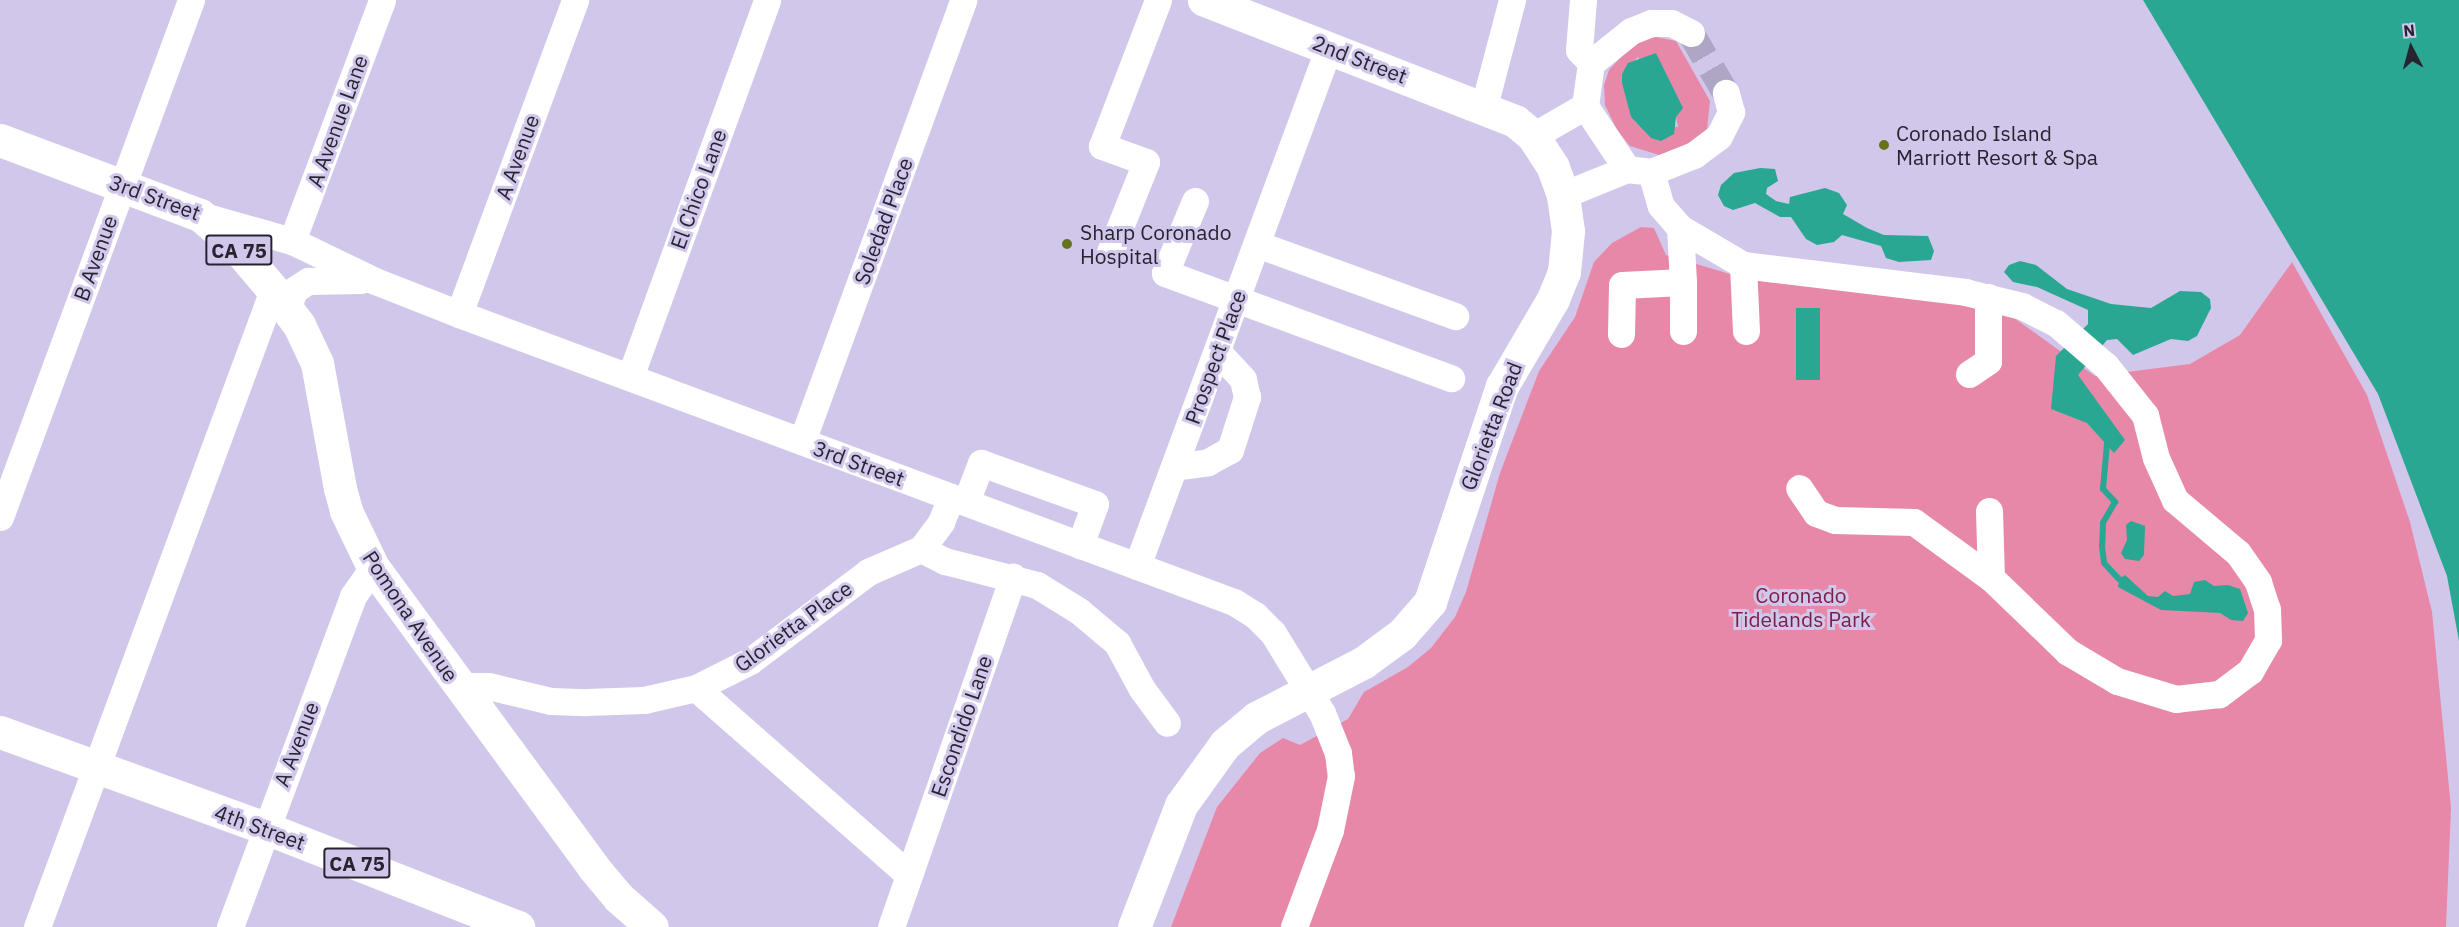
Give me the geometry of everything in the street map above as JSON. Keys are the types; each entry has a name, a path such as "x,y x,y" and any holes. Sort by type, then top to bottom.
{"main road":[{"name":"2nd Street","path":"1204,0 1484,106 1524,128"},
{"name":"Glorietta Road","path":"1134,927 1181,804 1225,744 1256,718 1364,662 1402,634 1430,602 1502,386 1553,299 1564,272 1568,231 1563,195 1552,167 1524,128"},
{"name":"3rd Street","path":"0,140 200,215"},
{"name":"Pomona Avenue","path":"200,215 234,244 299,325 317,363 340,488 373,567 593,867 618,897 652,927"},
{"name":"4th Street","path":"0,732 268,829 470,917 518,927"}],"street":[{"name":"B Avenue","path":"0,517 191,0"},
{"name":"A Avenue Lane","path":"292,241 382,0"},
{"name":"A Avenue","path":"459,314 575,0"},
{"name":"El Chico Lane","path":"630,377 766,0"},
{"name":"Soledad Place","path":"802,441 963,0"},
{"path":"1110,252 1146,162 1102,146 1158,0"},
{"path":"1484,106 1512,0"},
{"path":"1582,0 1579,50 1591,63"},
{"path":"1691,33 1671,23 1651,23 1631,31 1591,63 1585,106 1639,170 1661,206 1680,228 1743,265 1988,297 2022,306 2056,323 2106,366 2145,415 2156,458 2175,500 2238,553 2258,582 2267,609 2268,640 2250,671 2219,694 2176,699 2117,681 2068,652 1992,578 1914,522 1834,520 1816,513 1799,488"},
{"name":"Prospect Place","path":"1137,566 1329,47"},
{"path":"1563,195 1639,170 1695,155 1719,136 1731,111 1726,93"},
{"path":"1524,128 1585,106"},
{"path":"1195,201 1165,273 1236,301 1451,378"},
{"name":"3rd Street","path":"200,215 292,241 375,281 459,314 1234,602 1255,615 1273,633 1322,713 1338,753 1341,776 1330,830 1294,927"},
{"path":"1680,228 1683,331"},
{"path":"1257,244 1455,316"},
{"path":"1743,265 1746,331"},
{"name":"3rd Street","path":"37,927 97,767 280,300 308,281 336,278 375,281"},
{"path":"1621,334 1622,285 1683,282"},
{"path":"1969,374 1988,361 1988,297"},
{"path":"1174,466 1208,462 1230,450 1247,397 1244,379 1217,351"},
{"path":"1080,545 1095,504 981,463 959,500 921,549 945,561 1037,585 1079,611 1117,643 1142,690 1167,723"},
{"path":"1989,511 1992,578"},
{"name":"Glorietta Place","path":"459,686 488,686 551,701 586,702 644,700 696,688 750,661 867,572 921,549"},
{"name":"A Avenue","path":"230,927 268,829 274,802 353,596 373,567"},
{"name":"Escondido Lane","path":"891,927 1013,577"},
{"path":"696,688 908,874"}],"green space":[{"path":"1656,37 1676,41 1710,101 1707,130 1687,147 1659,155 1630,146 1617,130 1605,105 1604,85 1609,70 1643,39","holes":["1638,57 1676,117 1678,127 1637,123 1631,117 1622,74"]},
{"name":"Coronado Tidelands Park","path":"1641,227 1654,228 1666,255 1730,274 1767,282 1941,300 2010,315 2095,376 2190,364 2240,335 2292,262 2367,395 2410,522 2432,612 2451,808 2446,927 1171,927 1217,807 1260,753 1283,738 1300,745 1348,719 1364,692 1408,667 1431,648 1455,617 1466,592 1500,473 1539,371 1575,317 1594,262 1612,243"}],"shaded area":[{"path":"2143,0 2459,0 2459,641 2447,576 2378,394"},
{"path":"1656,53 1683,108 1676,117 1674,134 1661,141 1651,138 1631,117 1622,83 1622,74 1628,63"},
{"path":"1760,168 1775,169 1778,181 1767,188 1766,194 1776,201 1789,204 1790,197 1825,188 1839,193 1847,205 1843,214 1867,228 1884,235 1928,236 1934,251 1931,260 1899,262 1886,258 1881,246 1842,235 1834,242 1817,245 1806,239 1791,217 1780,217 1755,203 1733,210 1724,206 1718,195 1721,185 1734,173"},
{"path":"2020,261 2036,265 2067,289 2111,304 2151,308 2180,291 2201,292 2210,299 2211,308 2197,336 2188,341 2171,339 2133,355 2117,339 2107,340 2078,375 2125,440 2114,453 2087,423 2051,409 2056,356 2088,324 2088,310 2037,287 2013,282 2004,272 2009,265"},
{"path":"1796,308 1820,308 1820,380 1796,380"},
{"path":"2131,521 2145,526 2144,555 2139,561 2125,559 2121,553 2127,540 2126,525"},
{"path":"2125,575 2148,596 2158,597 2165,591 2173,596 2190,594 2194,582 2205,580 2214,586 2228,585 2240,589 2248,613 2243,621 2231,620 2220,613 2161,610 2118,587 2119,579"}],"waterway":[{"path":"2107,444 2103,489 2115,502 2103,523 2102,546 2104,563 2119,579"}],"tunnel":[{"path":"1691,33 1726,93"}],"place":[{"name":"Coronado Island Marriott Resort & Spa","path":"1884,145"},
{"name":"Sharp Coronado Hospital","path":"1067,244"}]}
